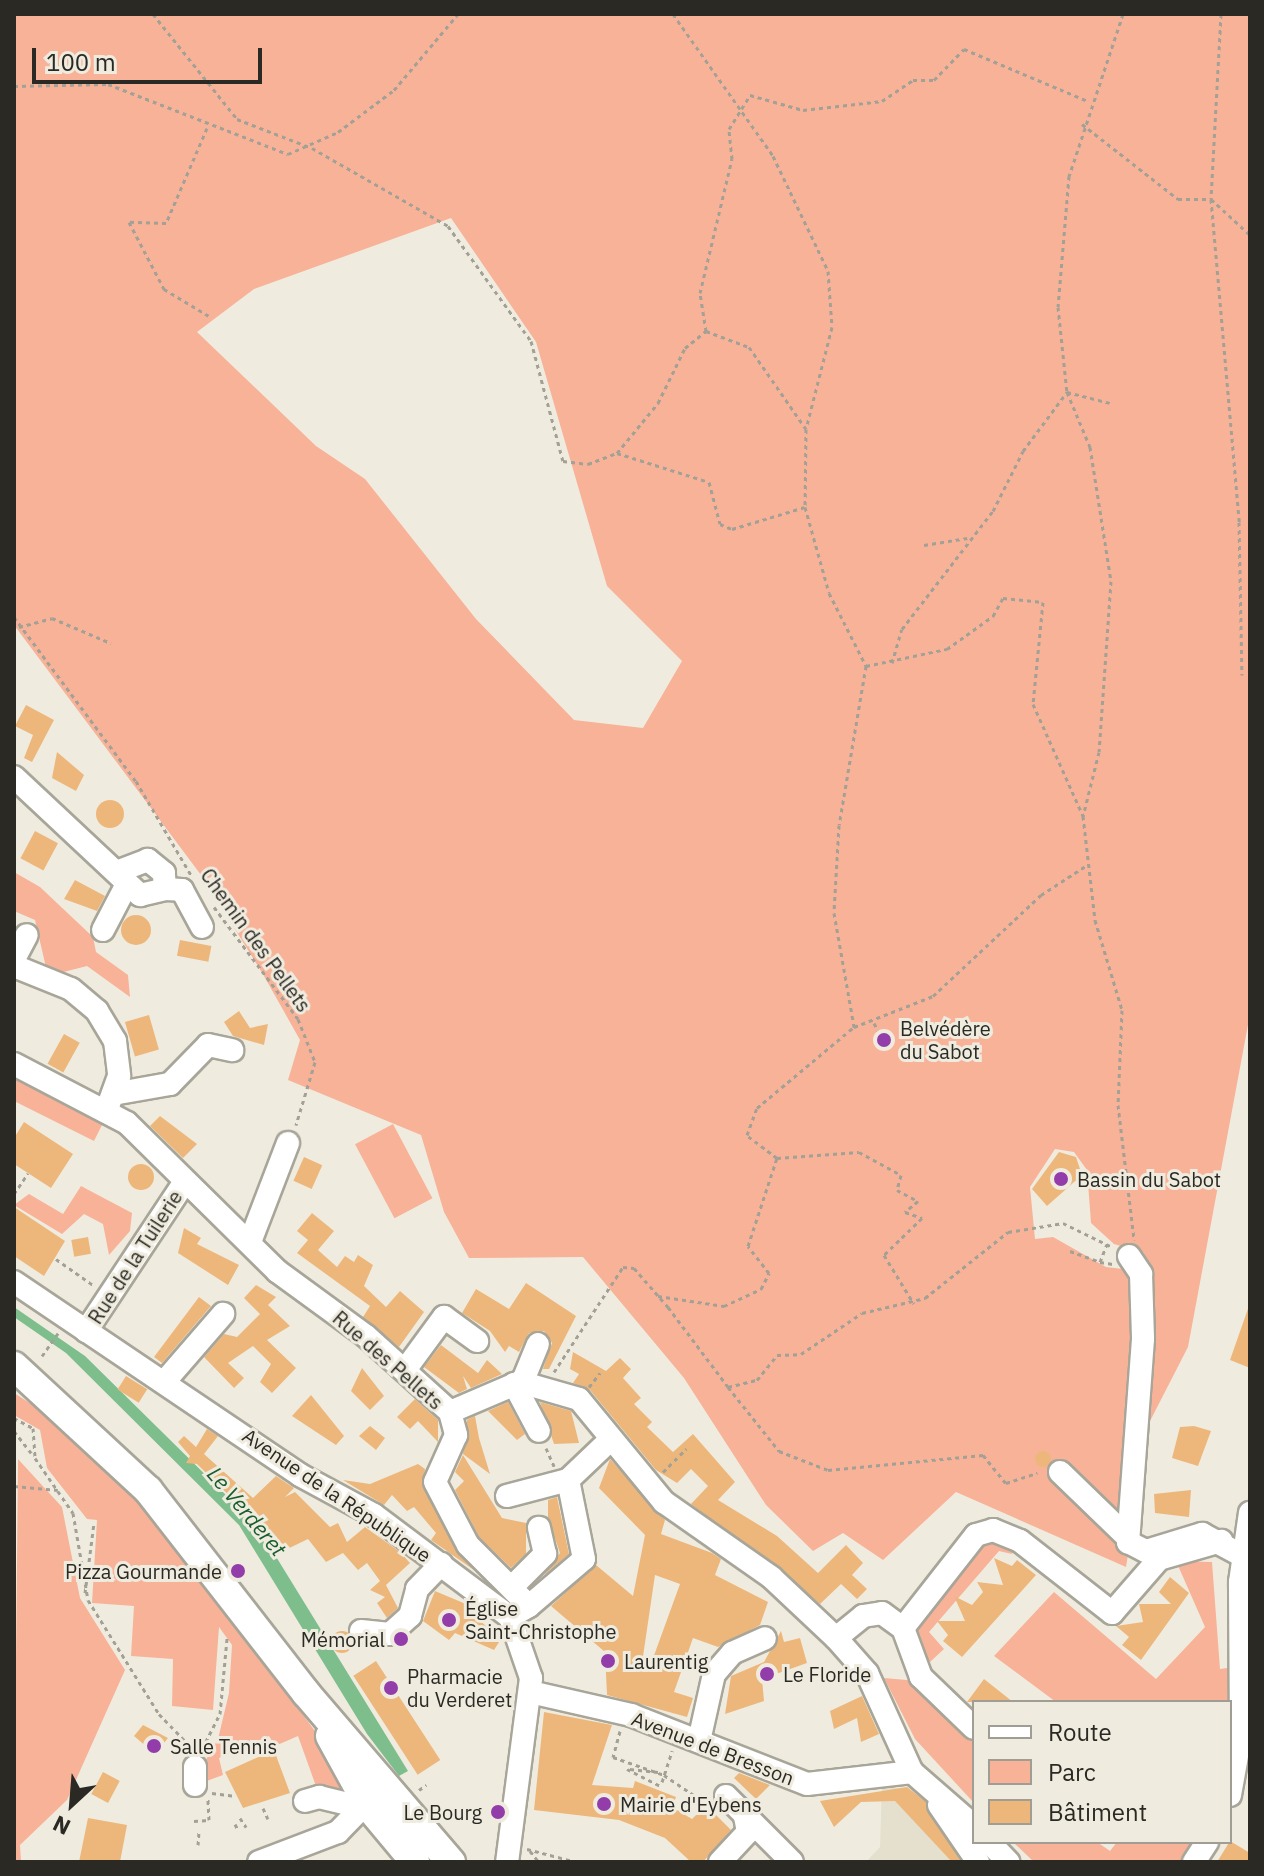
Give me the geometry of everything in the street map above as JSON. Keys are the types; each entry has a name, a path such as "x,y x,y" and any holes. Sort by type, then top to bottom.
{"main road":[{"path":"14,1366 60,1405 148,1490 306,1693 383,1777 451,1862"},
{"path":"14,1384 60,1405"},
{"path":"306,1693 369,1807 415,1862"}],"street":[{"path":"14,777 140,895 181,886"},
{"path":"103,930 122,878 148,860 181,886 202,927"},
{"path":"14,959 27,935"},
{"path":"14,966 71,989 97,1011 115,1041 119,1076 110,1103"},
{"path":"110,1103 170,1084 208,1045 232,1050"},
{"name":"Rue des Pellets","path":"14,1064 110,1103 184,1183 250,1242 405,1370 450,1412 456,1435 435,1482 468,1545 512,1587 520,1611"},
{"path":"250,1242 288,1143"},
{"name":"Rue de la Tuilerie","path":"86,1331 97,1289 184,1183"},
{"path":"1127,1537 1143,1339 1141,1274 1129,1256"},
{"name":"Avenue de la République","path":"14,1282 441,1564 520,1611"},
{"path":"165,1381 223,1314"},
{"path":"405,1370 444,1317 477,1341"},
{"path":"518,1383 538,1344"},
{"path":"518,1383 539,1431"},
{"path":"450,1412 518,1383 545,1387 579,1399 649,1486 695,1530 771,1577 836,1638 867,1673 912,1772 972,1824"},
{"path":"507,1496 563,1477 610,1440"},
{"path":"1060,1472 1127,1537 1146,1551 1196,1533 1221,1541 1243,1556"},
{"path":"507,1862 530,1692 520,1611 584,1559 563,1477"},
{"path":"1232,1784 1241,1734 1243,1556 1250,1513"},
{"path":"512,1587 545,1554 539,1528"},
{"path":"903,1628 947,1565 976,1535 993,1530 1020,1541 1112,1613 1159,1559 1221,1541"},
{"path":"361,1631 390,1634 410,1616 417,1589 441,1564"},
{"path":"836,1638 863,1616 882,1613 903,1628 921,1677 972,1726"},
{"path":"699,1741 714,1674 732,1653 765,1638"},
{"name":"Avenue de Bresson","path":"530,1692 624,1713 807,1784 912,1772"},
{"path":"259,1862 338,1832 369,1807 383,1777"},
{"path":"930,1786 978,1862"},
{"path":"305,1801 319,1797 369,1807 426,1833"},
{"path":"718,1801 745,1816 792,1862"},
{"path":"720,1862 748,1832 745,1816"},
{"path":"991,1844 1008,1862"},
{"path":"1194,1862 1206,1844"}],"path":[{"path":"153,14 237,119 312,148 448,226 476,256 531,341 563,461 588,464 617,453 658,403 685,348 706,331"},
{"path":"14,86 108,84 207,128 288,154 312,148 394,90 458,14"},
{"path":"673,14 741,108 800,203 828,271 832,327 806,429 805,507 829,593 866,666 839,825 834,913 854,1027"},
{"path":"728,1387 757,1380 777,1355 801,1354 862,1313 914,1304 1008,1232 1063,1223 1129,1256 1133,1213 1118,1105 1122,1010 1087,865 1083,816 1100,739 1111,581 1090,447 1067,392 1058,307 1061,212 1081,123 1123,14"},
{"path":"1221,14 1211,199 1240,537 1242,675"},
{"path":"706,331 700,293 732,159 729,129 755,92 803,110 882,101 913,80 934,80 964,49 1089,102"},
{"path":"1081,123 1178,199 1211,199 1250,235"},
{"path":"207,128 166,223 129,222 164,289 209,316"},
{"path":"706,331 749,347 806,429"},
{"path":"1067,392 1110,403"},
{"path":"892,663 902,629 967,538 993,511 1023,451 1067,392"},
{"path":"617,453 709,482 720,524 732,529 805,507"},
{"path":"924,545 967,538"},
{"path":"866,666 892,663 947,649 993,616 1003,598 1043,602 1033,704 1083,816"},
{"name":"Chemin des Pellets","path":"14,617 136,781 173,845 181,886"},
{"path":"19,627 52,618 111,643"},
{"path":"914,1304 884,1255 922,1218 905,1212 918,1201 897,1190 901,1175 859,1152 777,1158 747,1135 757,1108 854,1027 874,1023 933,996 1041,895 1087,865"},
{"name":"Chemin des Pellets","path":"212,904 298,1019 315,1062 288,1143"},
{"path":"874,1023 882,1038"},
{"path":"657,1296 724,1306 761,1289 769,1273 748,1246 777,1158"},
{"path":"14,1194 28,1173"},
{"path":"1070,1251 1100,1262 1107,1244"},
{"path":"56,1259 97,1289"},
{"path":"545,1387 611,1280 623,1267 634,1268 779,1451 828,1470 983,1455 1006,1483 1037,1473"},
{"path":"42,1356 59,1331"},
{"path":"14,1418 34,1431 35,1458"},
{"path":"14,1431 60,1490 73,1513 85,1593 194,1770 220,1714 227,1638"},
{"path":"539,1431 563,1477"},
{"path":"649,1486 686,1449"},
{"path":"14,1486 60,1490"},
{"path":"85,1593 94,1523"},
{"path":"624,1713 613,1757 658,1772 718,1801"},
{"path":"658,1772 627,1769 661,1784 678,1732"},
{"path":"416,1792 426,1785"},
{"path":"194,1821 209,1820 210,1794 236,1796"},
{"path":"263,1808 268,1819"},
{"path":"240,1818 246,1827"},
{"path":"235,1824 238,1830"},
{"path":"198,1845 199,1832"},
{"path":"539,1862 528,1850 577,1862"}],"shaded area":[{"name":"Le Verderet","path":"14,1307 85,1356 229,1498 275,1555 408,1771 399,1776 367,1734 239,1525 66,1353 14,1317"},
{"path":"882,1784 917,1793 970,1862 866,1862 880,1847"}],"green space":[{"path":"14,14 1250,14 1250,1014 1188,1347 1149,1423 1126,1567 956,1492 883,1560 843,1533 813,1551 766,1505 684,1378 583,1257 469,1258 444,1212 421,1135 288,1080 300,1040 264,976 204,879 14,625","holes":["451,218 536,342 607,586 682,661 643,728 574,720 476,619 365,479 316,446 197,332 254,289","1055,1149 1074,1152 1087,1170 1091,1223 1114,1244 1144,1253 1149,1294 1132,1270 1106,1267 1053,1237 1035,1239 1030,1187"]},
{"path":"14,872 40,887 93,937 96,952 128,975 130,997 87,966 48,976 35,920 14,911"},
{"path":"14,1071 104,1121 94,1141 14,1101"},
{"path":"393,1124 432,1198 394,1218 355,1144"},
{"path":"81,1186 132,1213 130,1231 109,1255 103,1224 84,1214 62,1234 14,1205 29,1194 63,1214"},
{"path":"14,1393 55,1419 159,1520 323,1742 344,1795 317,1789 298,1736 275,1746 269,1736 219,1758 223,1775 204,1782 200,1770 218,1739 229,1693 232,1645 219,1627 213,1710 172,1706 173,1659 131,1656 134,1606 92,1603 97,1520 87,1519 47,1468 40,1430 14,1415"},
{"path":"18,1459 62,1507 80,1598 125,1670 67,1800 20,1845 21,1862 14,1862"},
{"path":"995,1540 1013,1548 1012,1554 999,1551 929,1632 944,1649 930,1662 910,1631 977,1550"},
{"path":"1176,1561 1212,1562 1220,1669 1234,1667 1230,1700 1053,1700 994,1656 1054,1592 1156,1679 1205,1627"},
{"path":"884,1678 918,1681 972,1732 972,1801 915,1739"},
{"path":"1015,1844 1100,1844 1110,1851 1115,1844 1197,1844 1186,1862 1034,1862"}],"building":[{"path":"26,705 54,720 32,762 24,758 33,735 15,726"},
{"path":"57,752 84,775 76,791 52,778"},
{"path":"110,800 120,804 124,814 120,824 110,828 100,824 96,814 100,804"},
{"path":"35,831 58,843 43,871 20,858"},
{"path":"75,880 105,896 97,911 64,899"},
{"path":"136,915 147,919 151,930 147,941 136,945 125,941 121,930 125,919"},
{"path":"180,940 211,946 208,962 177,956"},
{"path":"239,1011 250,1028 268,1024 264,1045 233,1036 224,1022"},
{"path":"149,1015 159,1050 135,1056 125,1022"},
{"path":"64,1034 80,1043 63,1072 48,1064"},
{"path":"160,1116 197,1144 183,1158 150,1126"},
{"path":"24,1122 73,1154 51,1188 14,1164 14,1138"},
{"name":"Bassin du Sabot","path":"1059,1152 1076,1157 1082,1175 1047,1206 1032,1189"},
{"path":"304,1157 322,1165 312,1189 293,1181"},
{"path":"141,1164 150,1168 154,1177 150,1186 141,1190 132,1186 128,1177 132,1168"},
{"path":"14,1207 65,1241 44,1276 14,1256"},
{"path":"312,1213 334,1231 318,1250 337,1267 345,1256 354,1262 358,1255 373,1265 364,1286 386,1307 400,1291 424,1312 399,1347 363,1317 370,1306 297,1253 308,1240 297,1231"},
{"path":"184,1228 201,1238 197,1244 239,1265 228,1285 178,1253"},
{"path":"88,1237 91,1254 74,1257 71,1240"},
{"path":"526,1283 576,1316 549,1369 543,1369 552,1343 544,1331 529,1333 519,1352 509,1346 505,1352 490,1331 462,1313 476,1289 509,1309"},
{"path":"256,1285 276,1297 268,1305 290,1326 267,1340 296,1368 272,1393 260,1382 271,1364 253,1346 228,1363 244,1378 234,1388 204,1357 224,1334 237,1337 260,1314 244,1298"},
{"path":"199,1297 211,1306 162,1363 154,1357"},
{"path":"1250,1303 1250,1368 1230,1360"},
{"path":"441,1345 478,1373 487,1360 502,1374 471,1388 463,1376 467,1389 459,1393 424,1367"},
{"path":"573,1352 606,1371 620,1358 631,1369 623,1378 641,1398 634,1404 652,1422 647,1427 673,1452 693,1434 735,1482 718,1500 777,1536 818,1573 846,1545 863,1563 852,1575 867,1589 857,1599 841,1584 820,1604 691,1504 708,1486 691,1469 677,1483 656,1470 590,1390 573,1383 579,1374 570,1369"},
{"path":"362,1368 384,1396 370,1410 351,1391"},
{"path":"126,1376 147,1389 139,1403 118,1390"},
{"path":"311,1395 344,1436 336,1445 292,1416"},
{"path":"415,1399 438,1420 438,1442 418,1421 410,1429 397,1417"},
{"path":"508,1402 525,1434 517,1440 488,1411"},
{"path":"540,1402 571,1411 579,1443 554,1444"},
{"path":"475,1416 490,1474 463,1454 467,1420"},
{"path":"370,1426 385,1438 376,1450 359,1436"},
{"path":"1194,1426 1211,1431 1198,1466 1172,1458 1180,1427"},
{"path":"207,1429 218,1436 204,1454 253,1498 276,1476 294,1488 285,1497 295,1492 330,1527 338,1523 347,1542 365,1527 400,1552 410,1563 386,1585 398,1608 387,1618 377,1603 385,1597 370,1590 380,1581 367,1563 358,1570 343,1553 326,1562 308,1539 275,1555 247,1513 197,1464 186,1463 190,1456 178,1442 184,1436 196,1447"},
{"path":"1043,1451 1049,1453 1049,1465 1043,1467 1037,1465 1035,1459 1037,1453"},
{"path":"463,1455 502,1518 526,1523 526,1554 511,1568 479,1537 455,1490 464,1481 455,1472"},
{"path":"610,1459 665,1520 661,1534 712,1553 721,1559 715,1575 768,1602 760,1625 718,1647 693,1638 674,1692 693,1698 687,1717 607,1695 605,1652 551,1606 596,1565 633,1596 645,1535 599,1488","holes":["655,1575 680,1584 648,1672 641,1670"]},
{"path":"418,1464 425,1469 423,1488 474,1570 431,1540 436,1533 414,1507 407,1511 392,1495 384,1505 343,1480 370,1484"},
{"path":"1191,1490 1189,1517 1155,1513 1154,1494"},
{"path":"557,1497 569,1554 544,1575 560,1553 548,1517 548,1500"},
{"path":"994,1558 1012,1566 1017,1560 1036,1575 962,1657 943,1641 948,1635 937,1621 965,1621 954,1596 972,1605 983,1592 977,1582 1003,1585"},
{"path":"1170,1577 1189,1593 1141,1660 1122,1645 1129,1637 1116,1626 1143,1622 1139,1604 1171,1604 1159,1592"},
{"name":"Église Saint-Christophe","path":"435,1591 473,1607 470,1612 501,1639 494,1650 455,1633 449,1640 423,1621"},
{"path":"342,1631 350,1634 353,1642 350,1650 342,1653 334,1650 331,1642 334,1634"},
{"name":"Le Floride","path":"781,1631 784,1642 800,1638 807,1663 762,1679 764,1701 725,1714 731,1676 764,1662"},
{"path":"376,1661 440,1760 418,1775 353,1676"},
{"path":"984,1679 1010,1700 972,1700 967,1702"},
{"path":"862,1696 879,1734 861,1742 857,1718 834,1729 830,1711"},
{"path":"544,1712 612,1725 592,1785 633,1788 635,1781 676,1797 672,1807 692,1819 706,1805 731,1830 703,1862 691,1862 665,1838 619,1820 534,1810"},
{"name":"Salle Tennis","path":"143,1725 168,1738 155,1754 134,1736"},
{"path":"274,1750 290,1793 243,1808 225,1772"},
{"path":"103,1772 120,1781 108,1803 91,1794"},
{"path":"739,1773 770,1785 756,1799 734,1778"},
{"path":"907,1787 926,1802 961,1862 952,1862 895,1801 861,1802 834,1827 820,1801"},
{"path":"88,1818 127,1825 120,1862 79,1862"},
{"path":"1232,1842 1250,1853 1250,1862 1217,1862"}],"place":[{"name":"Belvédère du Sabot","path":"884,1040"},
{"name":"Bassin du Sabot","path":"1061,1179"},
{"name":"Pizza Gourmande","path":"238,1571"},
{"name":"Église Saint-Christophe","path":"449,1620"},
{"name":"Mémorial","path":"401,1639"},
{"name":"Laurentig","path":"608,1661"},
{"name":"Le Floride","path":"767,1674"},
{"name":"Pharmacie du Verderet","path":"391,1688"},
{"name":"Salle Tennis","path":"154,1746"},
{"name":"Mairie d'Eybens","path":"604,1804"},
{"name":"Le Bourg","path":"498,1812"}]}
